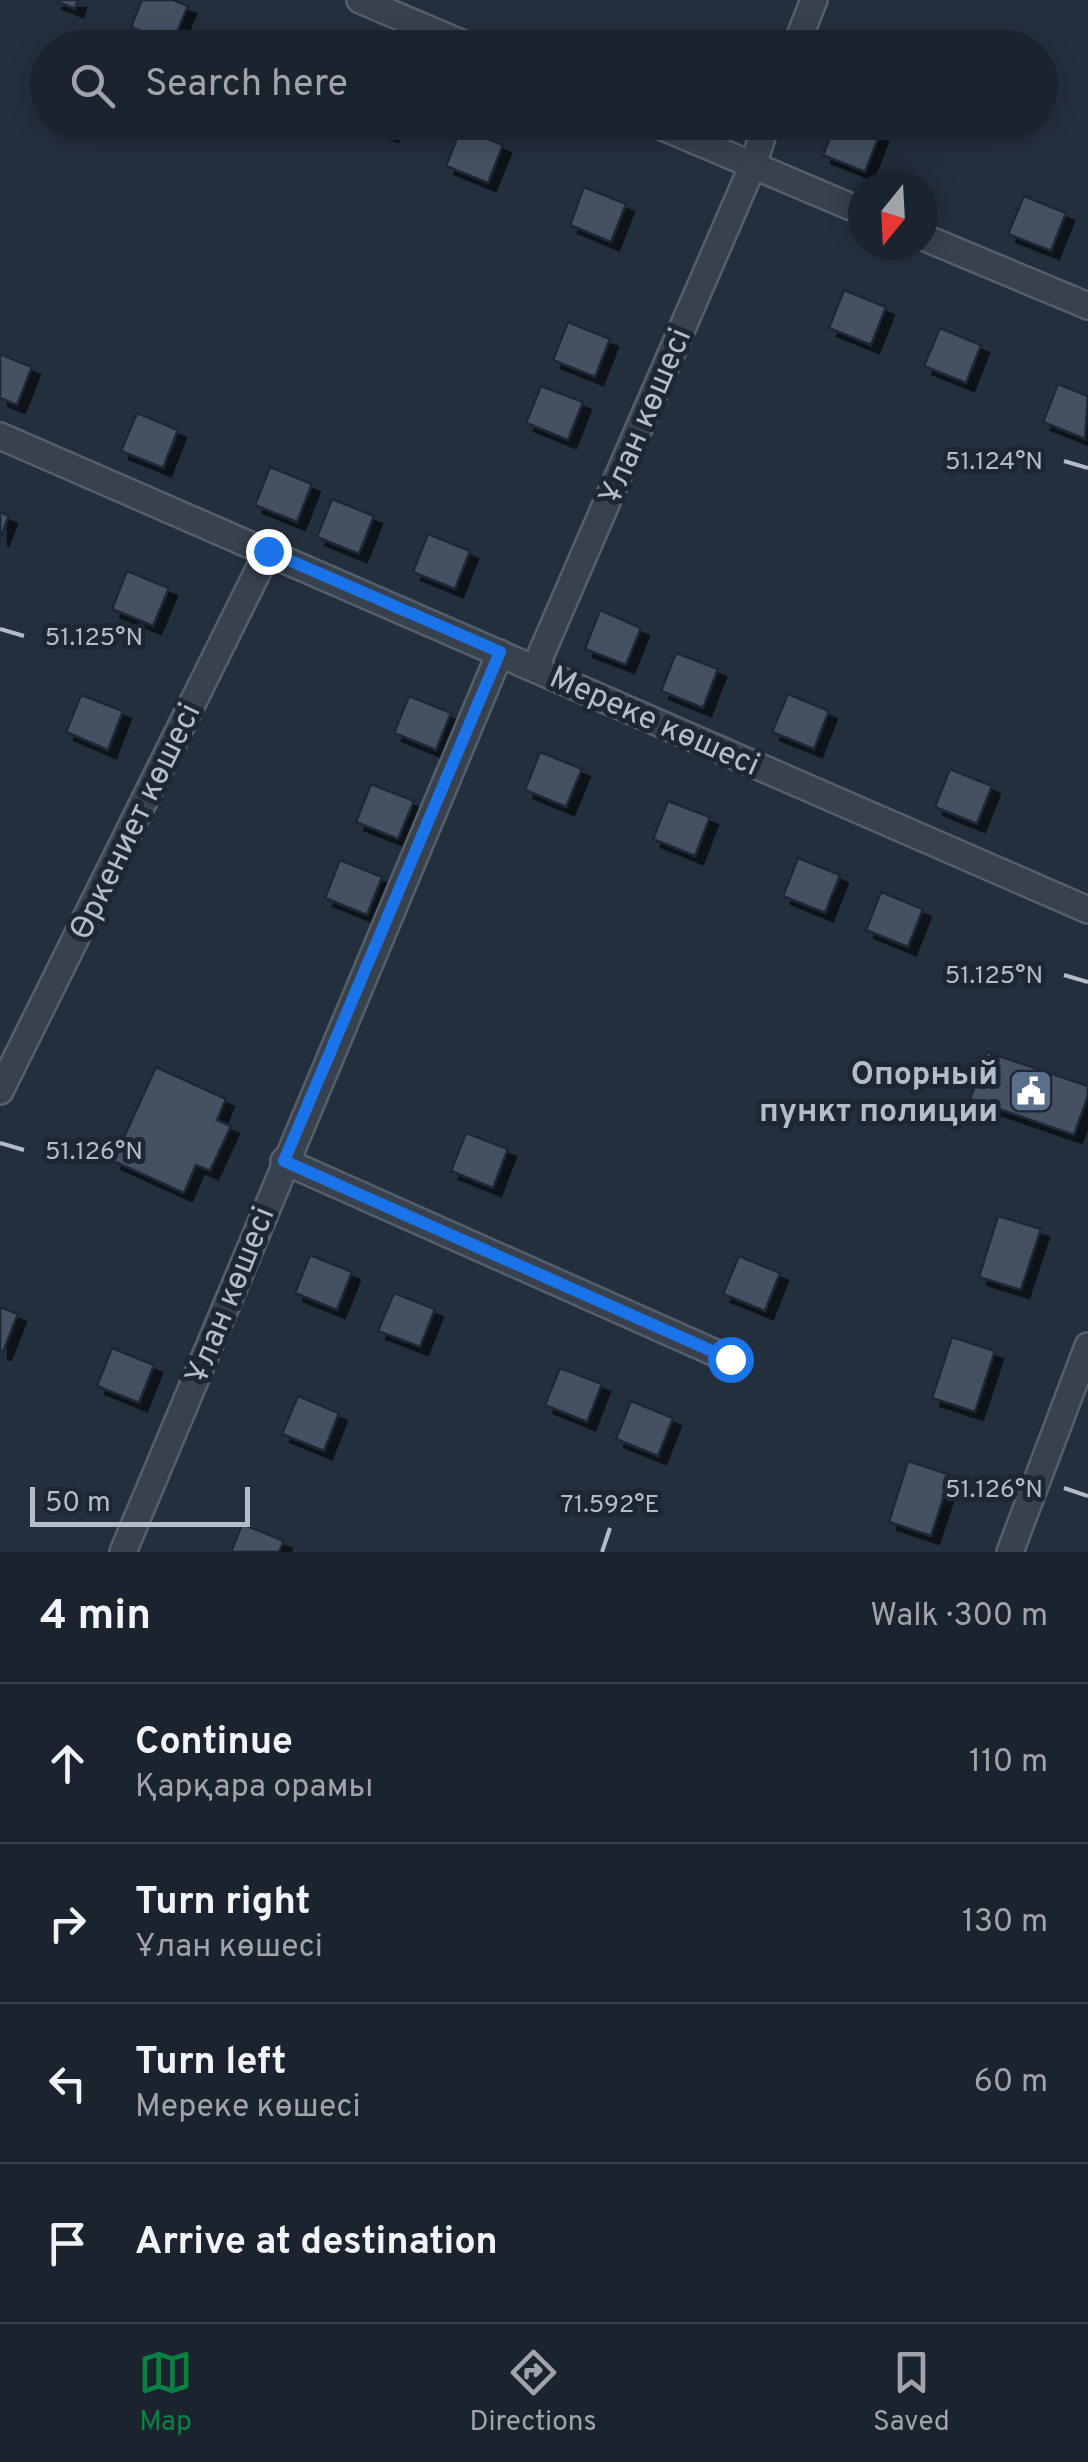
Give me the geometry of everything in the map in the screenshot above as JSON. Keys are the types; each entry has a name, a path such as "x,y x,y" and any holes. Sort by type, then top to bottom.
{"street":[{"path":"360,0 431,30"},
{"path":"802,30 814,0"},
{"path":"694,140 848,206"},
{"name":"Ұлан көшесі","path":"535,668 761,140"},
{"path":"938,243 1088,306"},
{"name":"Мереке көшесі","path":"0,436 1088,910"},
{"name":"Өркениет көшесі","path":"0,1091 268,551"},
{"name":"Ұлан көшесі","path":"123,1552 500,652"},
{"path":"284,1161 730,1359"},
{"path":"1010,1552 1088,1346"}],"building":[{"path":"53,0 78,0 75,9"},
{"path":"142,0 173,0 188,6 178,30 131,27"},
{"path":"456,140 491,140 503,145 488,183 446,166"},
{"path":"829,140 878,140 866,170 823,155"},
{"path":"584,187 626,204 611,242 570,225"},
{"path":"1024,196 1066,213 1051,251 1008,234"},
{"path":"844,290 886,307 871,345 829,328"},
{"path":"568,322 610,339 595,377 553,360"},
{"path":"940,328 981,345 966,383 924,366"},
{"path":"0,354 32,367 17,405 0,398"},
{"path":"1058,384 1088,396 1085,439 1043,422"},
{"path":"541,386 583,402 568,440 526,423"},
{"path":"137,413 178,430 163,468 121,451"},
{"path":"270,467 312,484 297,522 255,505"},
{"path":"332,499 374,516 359,554 317,537"},
{"path":"0,512 9,516 0,539"},
{"path":"428,534 470,551 455,589 413,572"},
{"path":"127,571 169,588 153,626 112,609"},
{"path":"600,610 641,628 626,665 585,649"},
{"path":"676,653 718,669 703,708 661,691"},
{"path":"788,694 829,711 814,749 772,732"},
{"path":"81,695 123,711 108,750 66,732"},
{"path":"409,696 451,713 436,750 394,733"},
{"path":"540,752 582,769 566,807 525,790"},
{"path":"950,769 992,786 977,824 935,807"},
{"path":"371,784 414,801 398,839 356,822"},
{"path":"668,801 710,817 695,856 653,839"},
{"path":"798,858 840,875 825,913 783,896"},
{"path":"340,860 382,877 367,915 325,898"},
{"path":"881,892 923,909 908,947 866,930"},
{"name":"Опорный пункт полиции","path":"987,1052 1088,1086 1074,1135 970,1099"},
{"path":"156,1067 226,1099 217,1120 231,1126 210,1171 196,1165 184,1193 113,1161"},
{"path":"466,1133 508,1149 493,1188 451,1171"},
{"path":"998,1216 1041,1229 1021,1290 979,1277"},
{"path":"310,1255 352,1272 337,1310 295,1293"},
{"path":"739,1256 780,1273 765,1311 723,1294"},
{"path":"394,1293 435,1309 420,1347 378,1331"},
{"path":"0,1307 18,1314 3,1352 0,1351"},
{"path":"952,1337 995,1351 975,1412 932,1398"},
{"path":"112,1348 154,1365 139,1403 97,1386"},
{"path":"560,1368 602,1384 587,1422 545,1405"},
{"path":"298,1396 339,1413 324,1451 282,1434"},
{"path":"631,1401 673,1418 658,1456 616,1439"},
{"path":"908,1461 951,1475 931,1536 889,1522"},
{"path":"242,1524 284,1541 279,1552 231,1552"}],"place":[{"name":"Опорный пункт полиции","path":"1031,1091"}],"route":[{"path":"268,551 500,652 284,1161 730,1359"}]}
